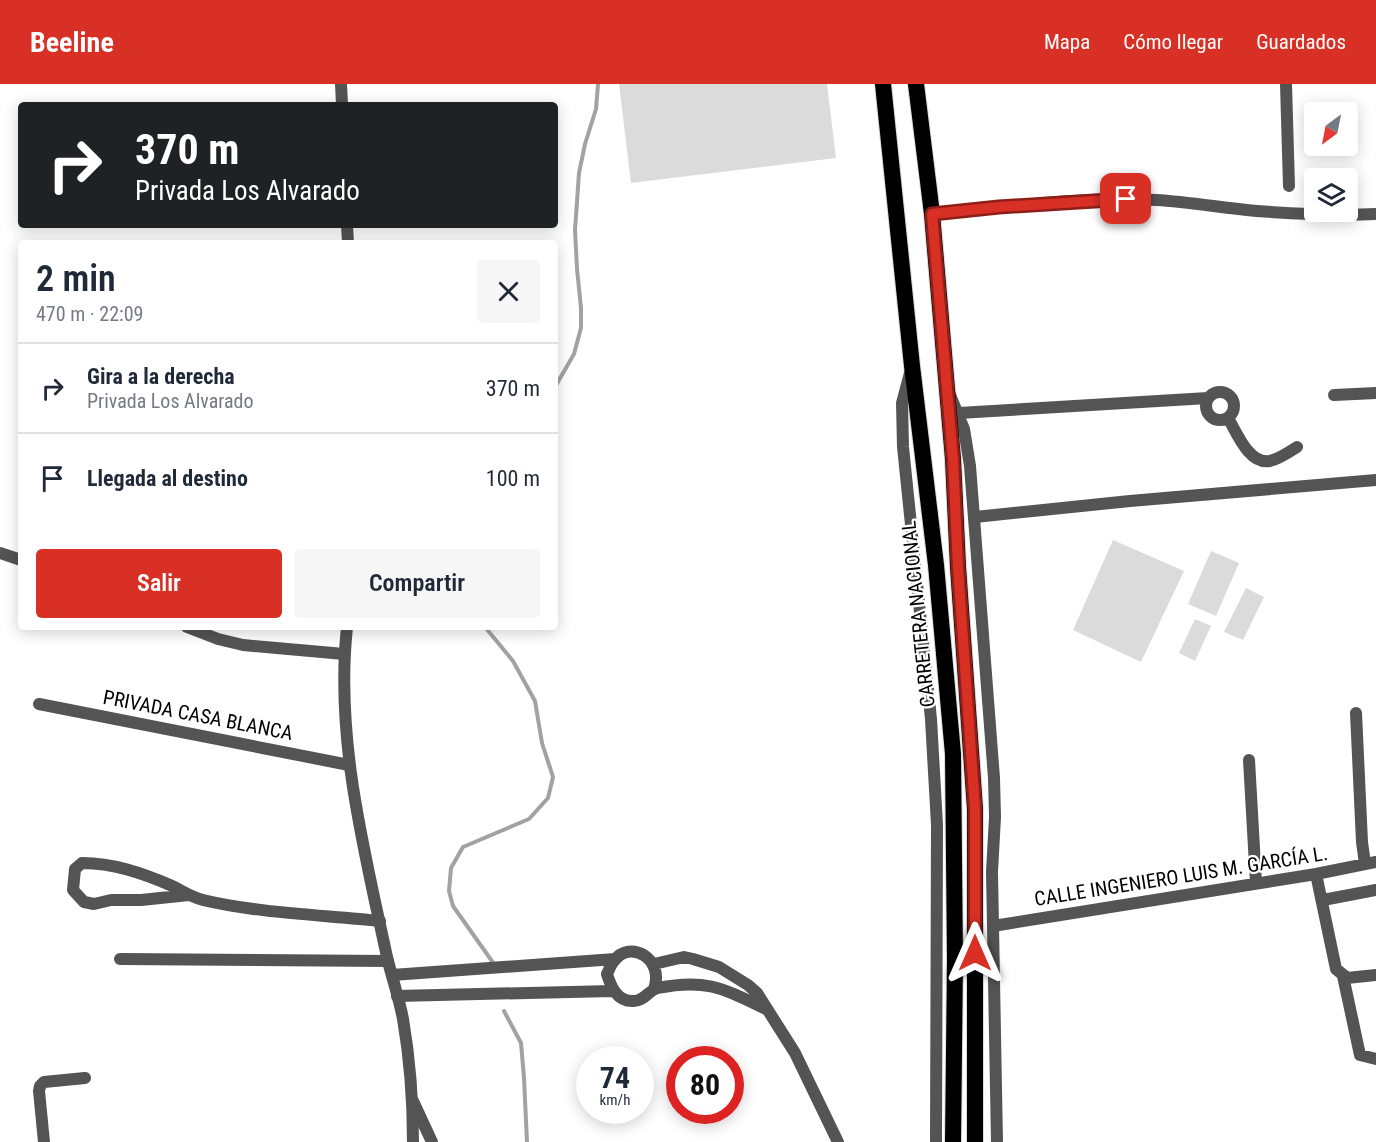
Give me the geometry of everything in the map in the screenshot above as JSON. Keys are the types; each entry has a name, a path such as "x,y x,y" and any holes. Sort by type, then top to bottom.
{"highway":[{"name":"CARRETERA NACIONAL","path":"884,84 912,366 936,565 953,754 955,962 953,1142"},
{"name":"CARRETERA NACIONAL","path":"916,84 932,214 953,459 975,809 975,1142"}],"street":[{"path":"341,84 342,102"},
{"path":"1286,84 1289,186"},
{"path":"932,214 999,207 1126,199 1307,214 1343,216 1376,214"},
{"path":"912,366 902,403 902,423 931,718 937,825 936,1142"},
{"path":"947,387 964,429 970,466 994,778 995,817 992,872 997,1142"},
{"path":"959,413 1209,398 1217,392 1228,394 1234,403 1232,414 1228,418 1218,420 1209,414 1206,409 1209,398"},
{"path":"1334,395 1376,393"},
{"path":"1228,418 1251,454 1257,459 1273,460 1297,447"},
{"path":"975,517 1376,480"},
{"path":"0,554 18,559"},
{"path":"195,630 243,645 344,654"},
{"path":"347,630 344,654 349,765 356,808 404,1028 413,1101 413,1142"},
{"name":"PRIVADA CASA BLANCA","path":"39,704 349,765"},
{"path":"1356,713 1362,842 1370,863"},
{"path":"1249,760 1256,883"},
{"path":"189,895 141,900 111,900 94,904 84,902 73,890 75,869 82,863 126,869 147,875 204,900 255,908 380,921"},
{"name":"CALLE INGENIERO LUIS M. GARCÍA L.","path":"993,926 1316,874 1370,863"},
{"path":"1316,874 1336,969 1343,976 1360,1055 1376,1059"},
{"path":"1323,900 1376,890"},
{"path":"392,975 615,958 628,952 643,953 654,964 657,972 654,989 645,997 633,1001 621,998 612,991 607,974 615,958"},
{"path":"654,964 684,957 719,967 757,993 795,1053 838,1142"},
{"path":"120,959 388,961"},
{"path":"1343,976 1354,978 1376,975"},
{"path":"654,989 694,983 714,986 742,996 768,1010"},
{"path":"397,996 612,991"},
{"path":"44,1142 40,1086 45,1082 85,1077"},
{"path":"413,1101 432,1142"}],"shaded area":[{"path":"619,84 827,84 836,158 631,183"},
{"path":"1113,540 1184,571 1141,662 1073,630"},
{"path":"1211,551 1239,563 1216,616 1188,604"},
{"path":"1246,588 1264,597 1243,640 1224,632"},
{"path":"1195,619 1211,626 1195,661 1179,653"}],"waterway":[{"path":"558,382 574,354 581,328 575,230 579,173 596,109 598,84"},
{"path":"487,630 513,661 535,701 542,743 553,777 548,798 529,819 463,847 451,868 449,891 453,906 494,964"},
{"path":"504,1011 521,1043 527,1142"}],"route":[{"path":"975,953 975,809 953,459 932,214 999,207 1126,199"}]}
